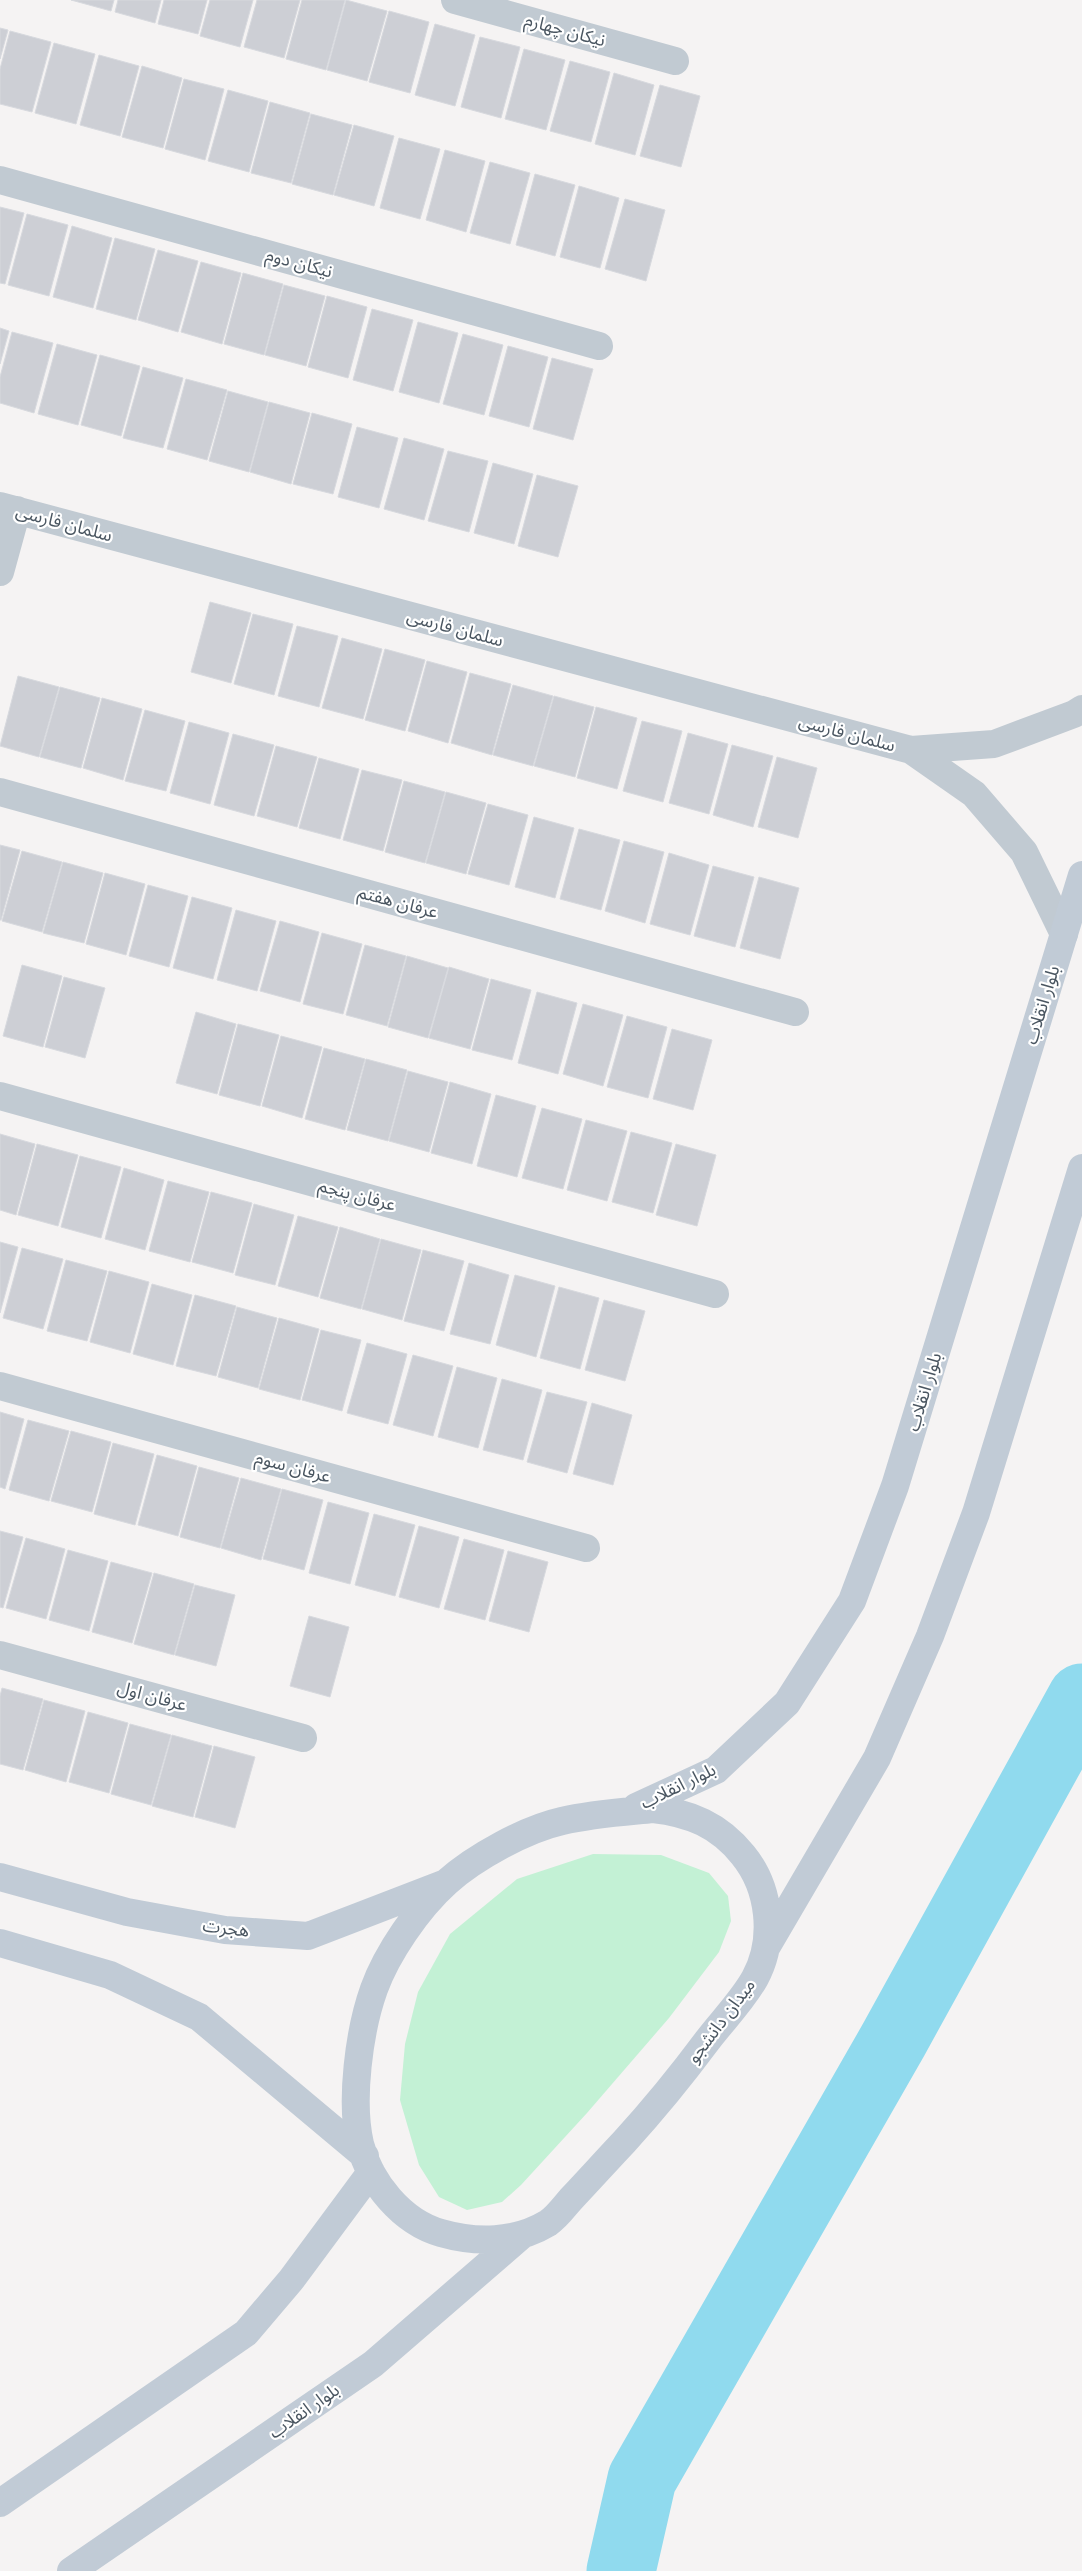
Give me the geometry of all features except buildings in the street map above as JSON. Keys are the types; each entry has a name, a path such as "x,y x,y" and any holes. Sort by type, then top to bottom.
{"main road":[{"name":"بلوار انقلاب","path":"624,1812 716,1770 787,1703 852,1601 895,1486 1082,875"},
{"path":"765,1950 877,1758 930,1636 976,1513 1082,1168"},
{"name":"میدان دانشجو","path":"653,1808 682,1812 709,1824 733,1842 751,1865 763,1891 768,1921 765,1950 755,1978 659,2104 550,2222 523,2234 494,2241 464,2239 436,2232 409,2217 388,2197 368,2164 360,2144 357,2115 358,2051 374,1988 404,1931 447,1882 500,1845 560,1821 624,1812 653,1808"},
{"name":"هجرت","path":"0,1877 146,1916 225,1930 308,1936 447,1882"},
{"path":"0,1944 110,1975 199,2017 368,2164 291,2280 246,2333 0,2503"},
{"name":"بلوار انقلاب","path":"72,2571 373,2364 523,2234"}],"street":[{"name":"نیکان چهارم","path":"455,0 675,61"},
{"name":"نیکان دوم","path":"0,180 599,346"},
{"path":"0,572 8,508"},
{"name":"سلمان فارسی","path":"8,508 911,750 994,744 1074,714 1082,709"},
{"name":"سلمان فارسی","path":"911,750 974,794 1024,852 1064,934"},
{"name":"عرفان هفتم","path":"0,792 795,1012"},
{"name":"عرفان پنجم","path":"0,1096 714,1294"},
{"name":"عرفان سوم","path":"0,1386 586,1548"},
{"name":"عرفان اول","path":"0,1655 303,1738"}],"green space":[{"path":"593,1854 661,1855 709,1873 728,1896 731,1921 719,1952 669,2018 587,2113 521,2185 502,2202 467,2210 439,2197 419,2165 400,2100 405,2044 418,1992 450,1934 517,1879"}],"waterway":[{"path":"621,2571 642,2479 894,2039 1082,1698"}]}
